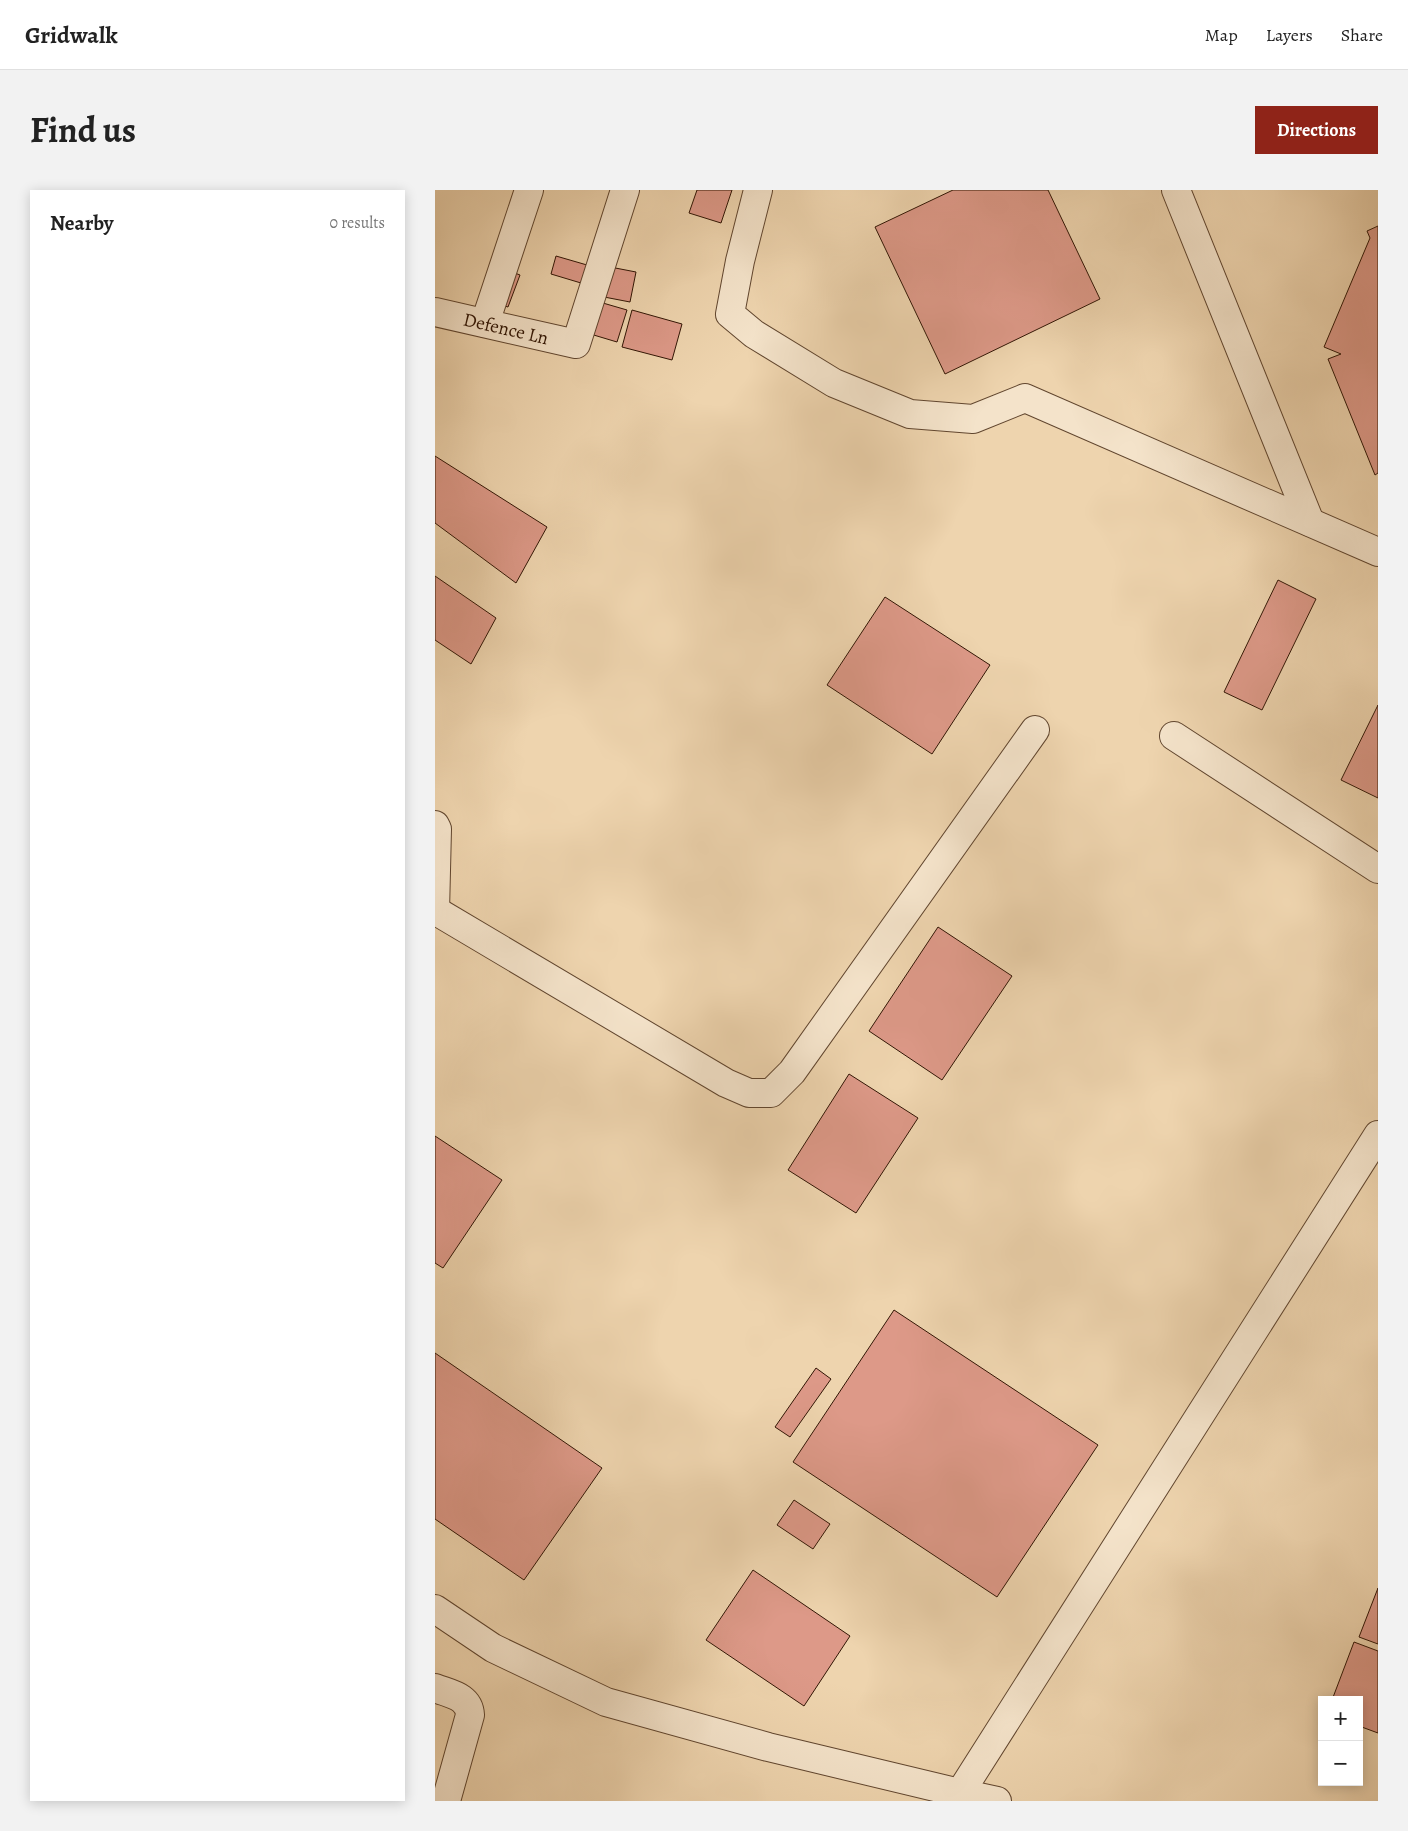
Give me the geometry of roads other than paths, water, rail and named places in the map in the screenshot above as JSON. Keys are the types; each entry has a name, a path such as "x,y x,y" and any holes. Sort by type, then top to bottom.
{"street":[{"path":"485,323 529,190"},
{"name":"Defence Ln","path":"435,312 576,344 625,190"},
{"path":"758,190 740,261 730,314 754,334 834,383 910,414 973,420 1025,398 1378,552"},
{"path":"1177,190 1311,522"},
{"path":"435,825 437,829 435,911 726,1083 749,1093 771,1093 792,1072 1035,730"},
{"path":"1174,736 1378,869"},
{"path":"959,1797 1378,1135"},
{"path":"435,1609 493,1648 606,1702 959,1797 997,1801"},
{"path":"435,1688 460,1697 469,1707 470,1715 446,1801"}]}
